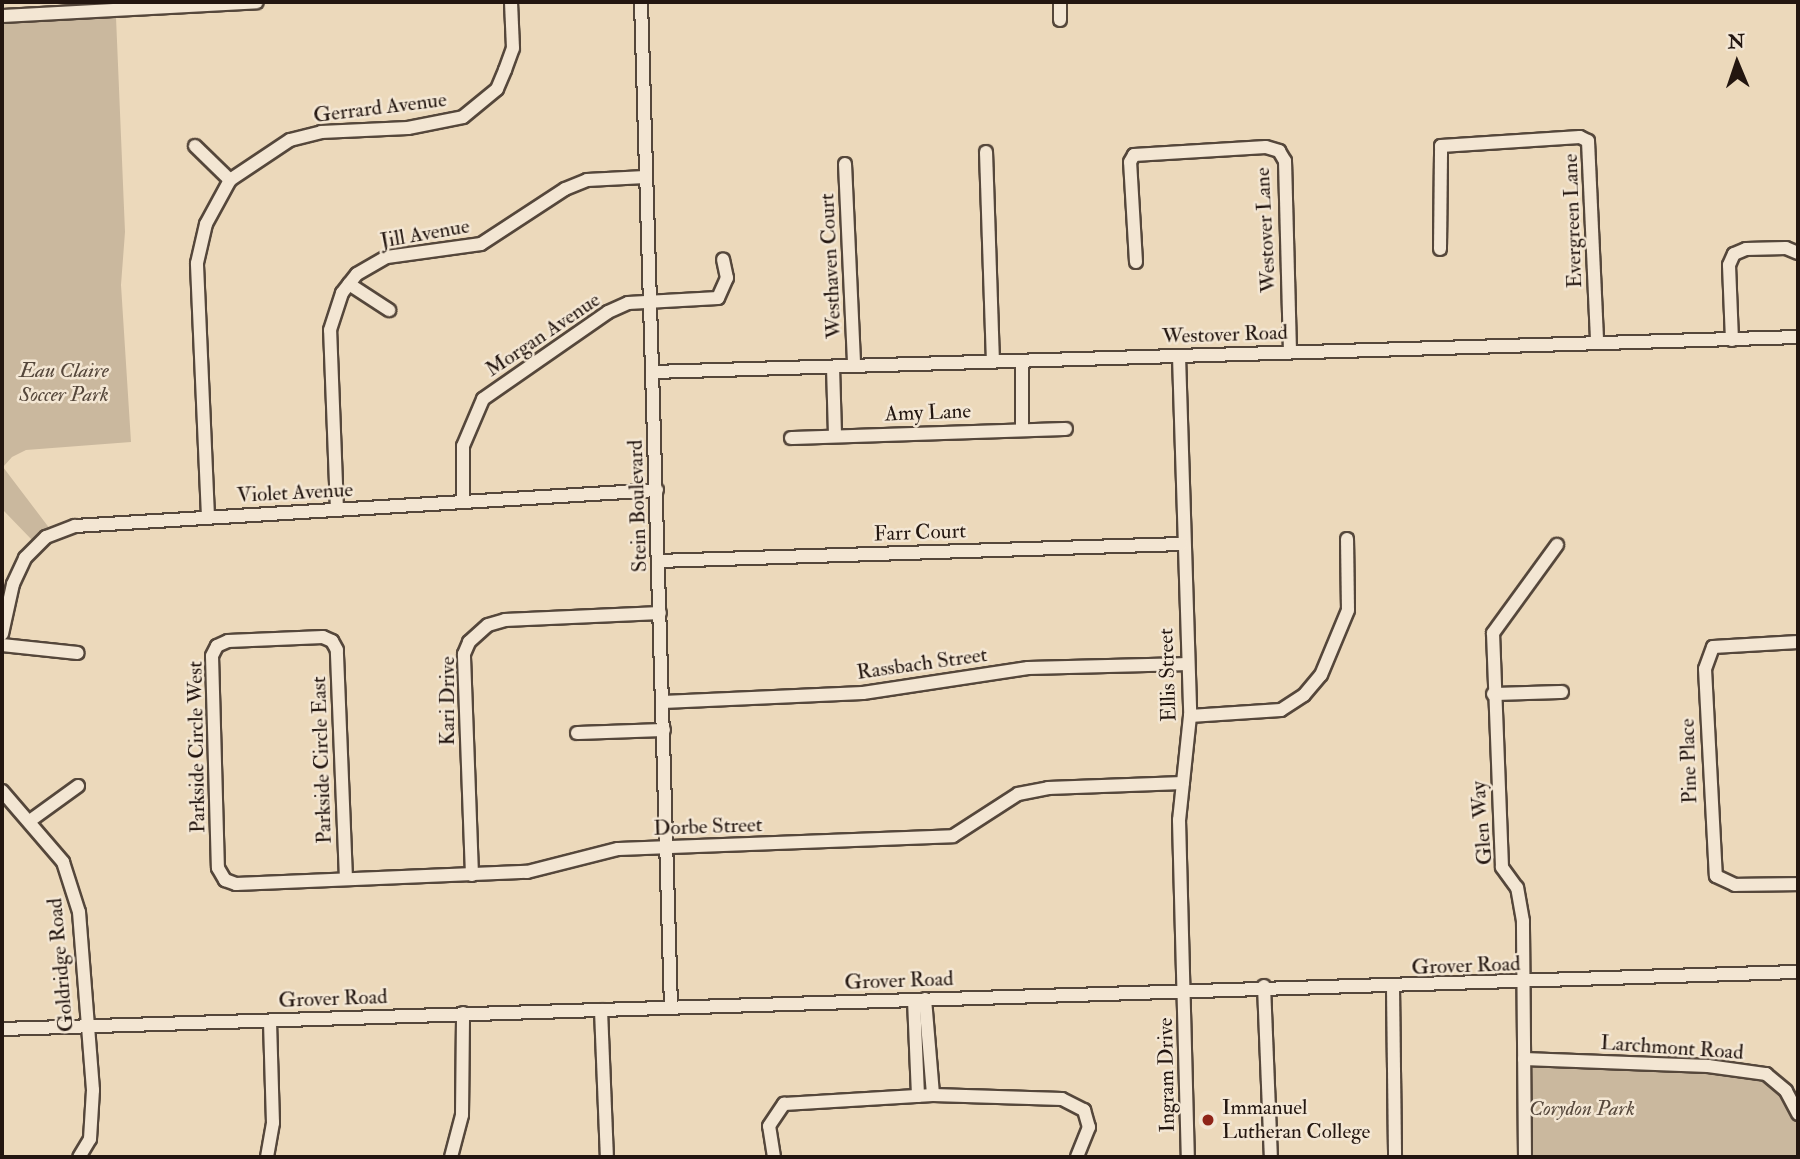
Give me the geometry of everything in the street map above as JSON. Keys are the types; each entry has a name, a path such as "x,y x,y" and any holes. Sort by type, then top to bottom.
{"street":[{"path":"2,16 55,7 257,2"},
{"name":"Gerrard Avenue","path":"208,517 197,263 206,224 230,180 290,140 321,132 408,128 463,117 485,102 501,79 513,48 511,2"},
{"name":"Stein Boulevard","path":"641,2 671,1008"},
{"path":"1060,2 1060,20"},
{"name":"Evergreen Lane","path":"1440,249 1441,146 1580,137 1588,141 1597,343"},
{"path":"195,146 230,180"},
{"name":"Westover Lane","path":"1136,262 1130,162 1134,155 1266,148 1279,151 1285,161 1290,352"},
{"path":"986,152 993,361"},
{"name":"Westhaven Court","path":"845,164 854,365"},
{"name":"Jill Avenue","path":"337,510 330,330 336,306 349,284 366,267 387,257 481,244 565,189 587,180 645,177"},
{"path":"1732,340 1729,265 1734,254 1746,249 1786,248 1798,253"},
{"name":"Morgan Avenue","path":"463,501 463,446 483,399 608,312 628,303 718,298 727,278 723,259"},
{"path":"349,284 389,310"},
{"name":"Westover Road","path":"653,372 1798,337"},
{"name":"Ellis Street","path":"1179,356 1182,544 1190,716 1179,820 1185,992"},
{"path":"1022,361 1022,430"},
{"path":"833,366 835,435"},
{"name":"Amy Lane","path":"791,438 1066,429"},
{"name":"Violet Avenue","path":"2,634 17,571 46,537 95,523 657,490"},
{"path":"1190,716 1280,710 1304,695 1321,675 1348,610 1348,539"},
{"name":"Farr Court","path":"659,561 1182,544"},
{"name":"Glen Way","path":"1525,1157 1521,983 1523,920 1517,888 1502,867 1493,694 1493,633 1557,545"},
{"name":"Kari Drive","path":"472,875 464,654 469,642 477,632 505,620 660,613"},
{"name":"Parkside Circle West","path":"225,880 219,868 212,656 217,646 228,641 323,637 332,641"},
{"name":"Parkside Circle East","path":"332,641 337,650 345,880"},
{"name":"Pine Place","path":"1798,642 1713,647 1705,669 1716,876 1735,885 1798,884"},
{"path":"2,645 78,653"},
{"name":"Rassbach Street","path":"663,702 863,693 1028,668 1187,664"},
{"path":"1493,694 1562,692"},
{"path":"577,733 664,730"},
{"name":"Dorbe Street","path":"225,880 236,884 527,872 618,849 953,836 1017,794 1048,788 1183,783"},
{"path":"31,820 78,786"},
{"name":"Goldridge Road","path":"2,790 31,820 63,862 79,912 85,1024 93,1090 90,1139 79,1157"},
{"name":"Grover Road","path":"2,1029 85,1024 270,1021 1185,992 1264,986 1393,988 1798,972"},
{"path":"1264,986 1271,1157"},
{"path":"1393,988 1395,1157"},
{"name":"Ingram Drive","path":"1185,992 1188,1157"},
{"path":"919,999 933,1096"},
{"path":"918,1096 919,999"},
{"path":"601,1010 607,1157"},
{"path":"451,1157 463,1115 463,1013"},
{"path":"267,1157 273,1123 270,1021"},
{"name":"Larchmont Road","path":"1524,1059 1708,1066 1766,1074 1786,1091 1798,1114"},
{"path":"774,1157 769,1126 784,1104 933,1096 1062,1099 1084,1110 1089,1127 1077,1157"}],"green space":[{"name":"Eau Claire Soccer Park","path":"116,17 125,232 121,285 131,442 26,450 12,457 3,467 50,529 33,541 2,509 2,24"},
{"name":"Corydon Park","path":"1524,1059 1766,1074 1798,1114 1798,1157 1525,1157"}],"place":[{"name":"Immanuel Lutheran College","path":"1208,1120"}]}
